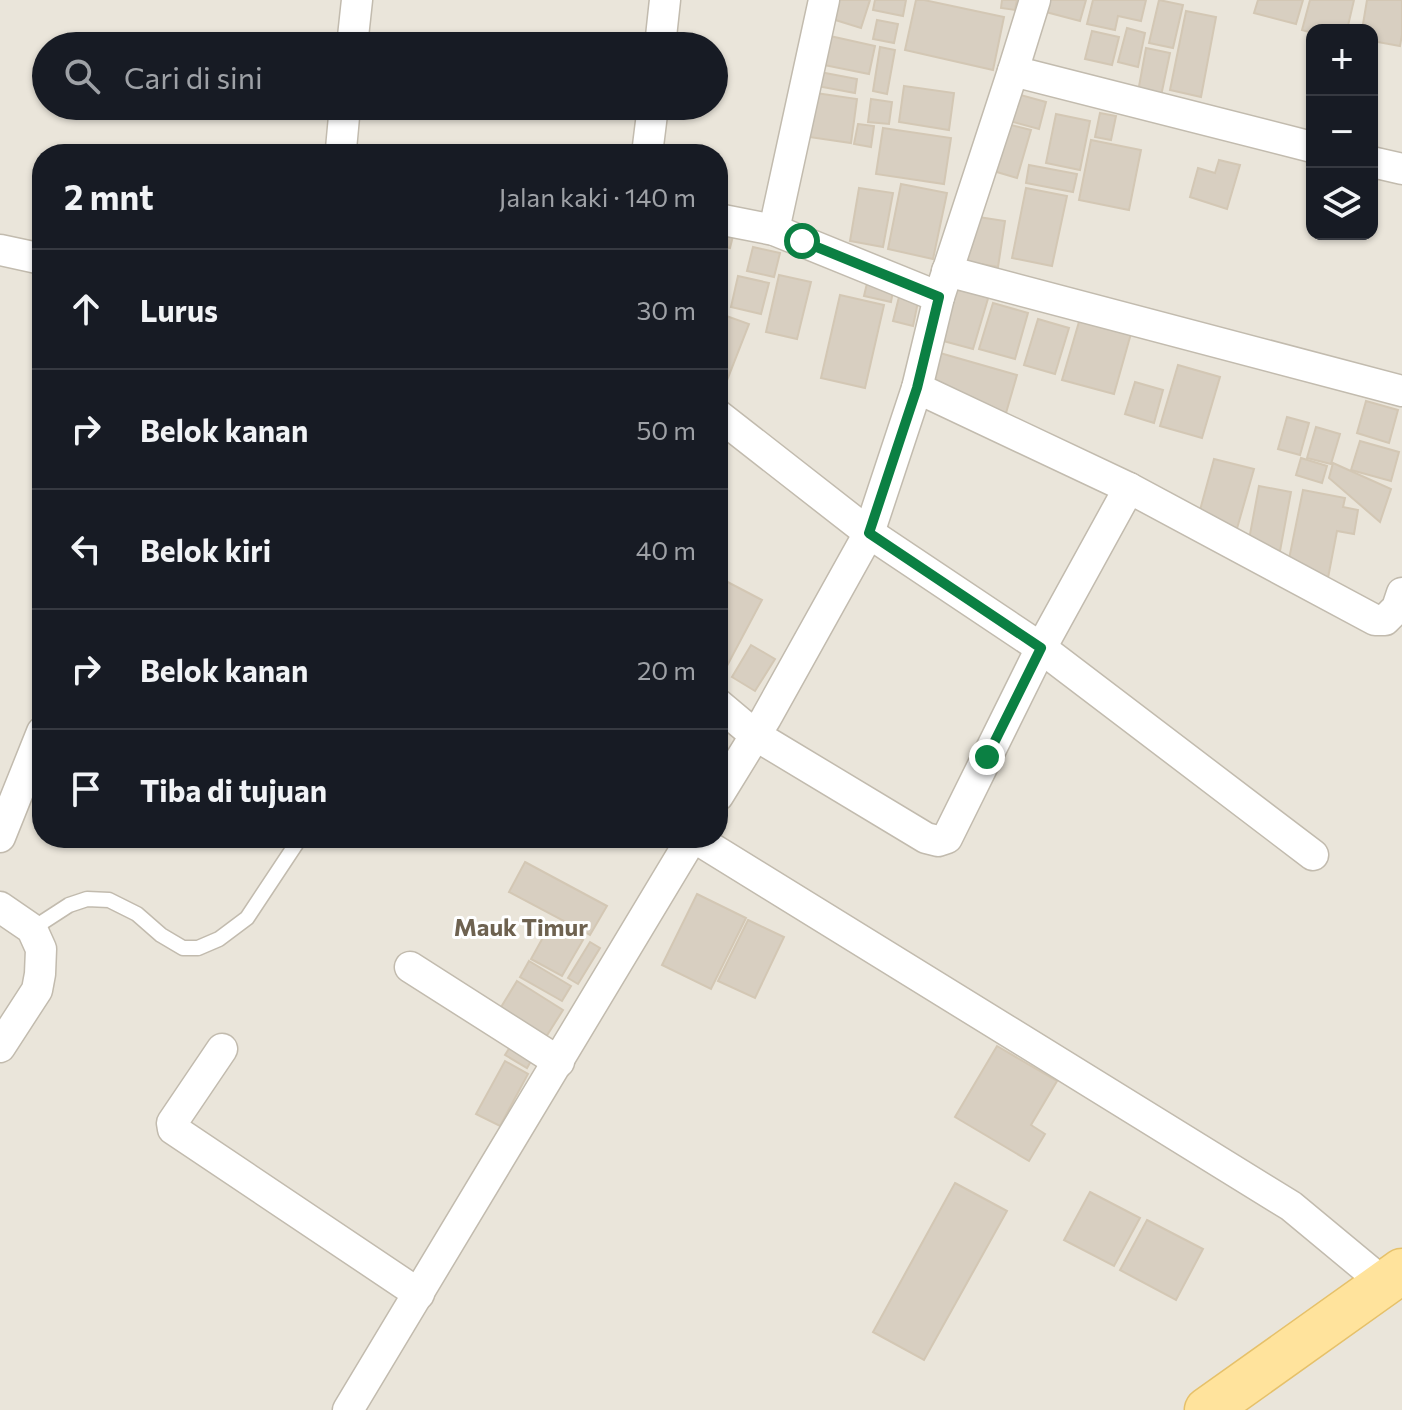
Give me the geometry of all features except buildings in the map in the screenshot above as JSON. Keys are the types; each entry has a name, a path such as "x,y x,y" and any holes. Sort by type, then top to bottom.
{"main road":[{"path":"1207,1410 1393,1278"}],"street":[{"path":"354,32 357,0"},
{"path":"662,32 665,0"},
{"path":"774,230 824,0"},
{"path":"728,780 869,533 917,388 943,284 1035,0"},
{"path":"1013,71 1306,145"},
{"path":"346,120 348,144"},
{"path":"648,144 651,120"},
{"path":"1378,163 1402,169"},
{"path":"728,221 774,230 943,284 1402,391"},
{"path":"0,250 32,257"},
{"path":"917,388 1129,488 1375,620 1385,620 1397,608 1402,593"},
{"path":"728,423 869,533 1041,648 1313,855"},
{"path":"728,712 755,735 926,838 938,841 947,838 1041,648 1129,488"},
{"path":"0,837 32,757"},
{"path":"348,1410 688,848"},
{"path":"710,848 1291,1206 1393,1278"},
{"path":"0,907 32,929 41,949 37,990 0,1047"},
{"path":"410,967 559,1062"},
{"path":"222,1049 172,1123 173,1129 419,1294"}],"lane":[{"path":"32,929 69,905 87,899 109,900 137,914 161,935 183,948 198,948 219,939 247,918 293,848"}],"shaded area":[{"path":"0,0 1402,0 1402,1410 0,1410"}],"district":[{"name":"Mauk Timur","path":"521,926"}],"route":[{"path":"802,241 939,297 917,388 869,533 1041,648 987,757"}]}
